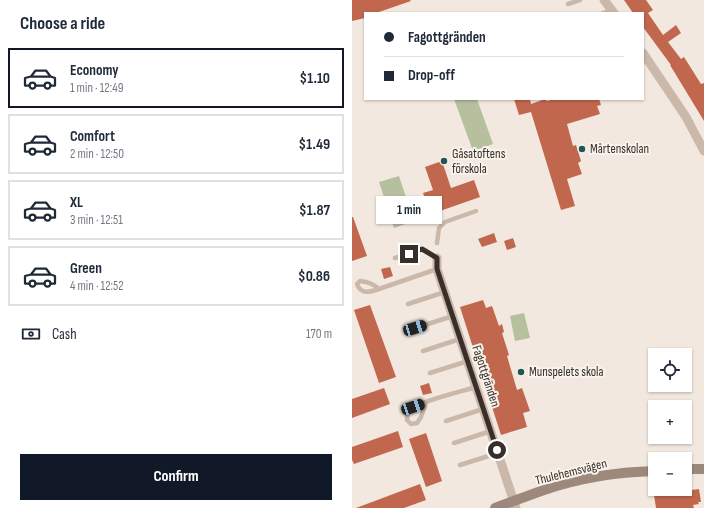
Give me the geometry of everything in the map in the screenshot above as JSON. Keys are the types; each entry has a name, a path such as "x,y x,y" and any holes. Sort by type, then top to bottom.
{"street":[{"path":"604,0 609,12"},
{"path":"644,54 686,117 703,148"},
{"name":"Fagottgränden","path":"437,258 437,269 515,505"},
{"path":"692,469 704,469"},
{"name":"Thulehemsvägen","path":"495,508 515,505 544,490 599,476 648,471"}],"lane":[{"path":"568,4 580,0"},
{"path":"437,242 439,228 445,222 476,211"},
{"path":"395,258 422,249 437,258"},
{"path":"379,289 437,269"},
{"path":"408,304 445,292"},
{"path":"415,328 453,316"},
{"path":"423,351 460,339"},
{"path":"430,374 468,361"},
{"path":"426,402 417,424 411,424 407,420 408,411 413,407 426,402 476,387"},
{"path":"446,421 483,409"},
{"path":"454,443 491,431"},
{"path":"460,465 498,453"}],"green space":[{"path":"454,100 477,100 493,144 473,151"},
{"path":"399,176 414,221 394,228 379,182"},
{"path":"524,313 530,338 515,341 510,316"}],"building":[{"path":"352,0 411,1 379,12 364,12 364,18 352,21"},
{"path":"624,0 646,0 653,10 648,13 663,35 676,25 681,33 668,42 681,59 684,57 701,84 704,83 704,121 671,65 644,28 644,12 632,12"},
{"path":"514,100 530,100 531,104 542,100 599,100 601,105 597,106 600,114 567,124 573,146 576,145 581,161 578,163 582,174 567,179 575,206 561,210 531,112 519,115"},
{"name":"Gåsatoftens förskola","path":"442,161 451,188 474,180 480,197 440,211 436,198 426,201 423,193 433,190 425,167"},
{"path":"352,217 367,256 352,261"},
{"path":"494,233 497,242 482,247 478,239"},
{"path":"513,238 516,247 507,250 504,241"},
{"path":"390,267 393,276 384,279 381,269"},
{"name":"Munspelets skola","path":"483,300 486,308 492,306 499,326 502,324 504,332 502,333 509,355 507,356 517,390 522,388 530,411 523,413 527,427 501,435 460,307"},
{"path":"370,305 396,377 379,383 354,310"},
{"path":"429,383 432,393 423,395 420,386"},
{"path":"384,388 390,404 352,418 352,399"},
{"path":"398,431 403,447 354,464 352,460 352,447"},
{"path":"426,433 442,481 426,487 409,439"},
{"path":"420,484 426,500 404,508 356,508"},
{"path":"699,489 701,502 693,505 694,508 656,508 654,496 692,496 692,490"}],"place":[{"name":"Mårtenskolan","path":"582,149"},
{"name":"Gåsatoftens förskola","path":"444,161"},
{"name":"Munspelets skola","path":"521,372"}],"route":[{"path":"409,254 422,249 437,258 437,269 497,450"}]}
